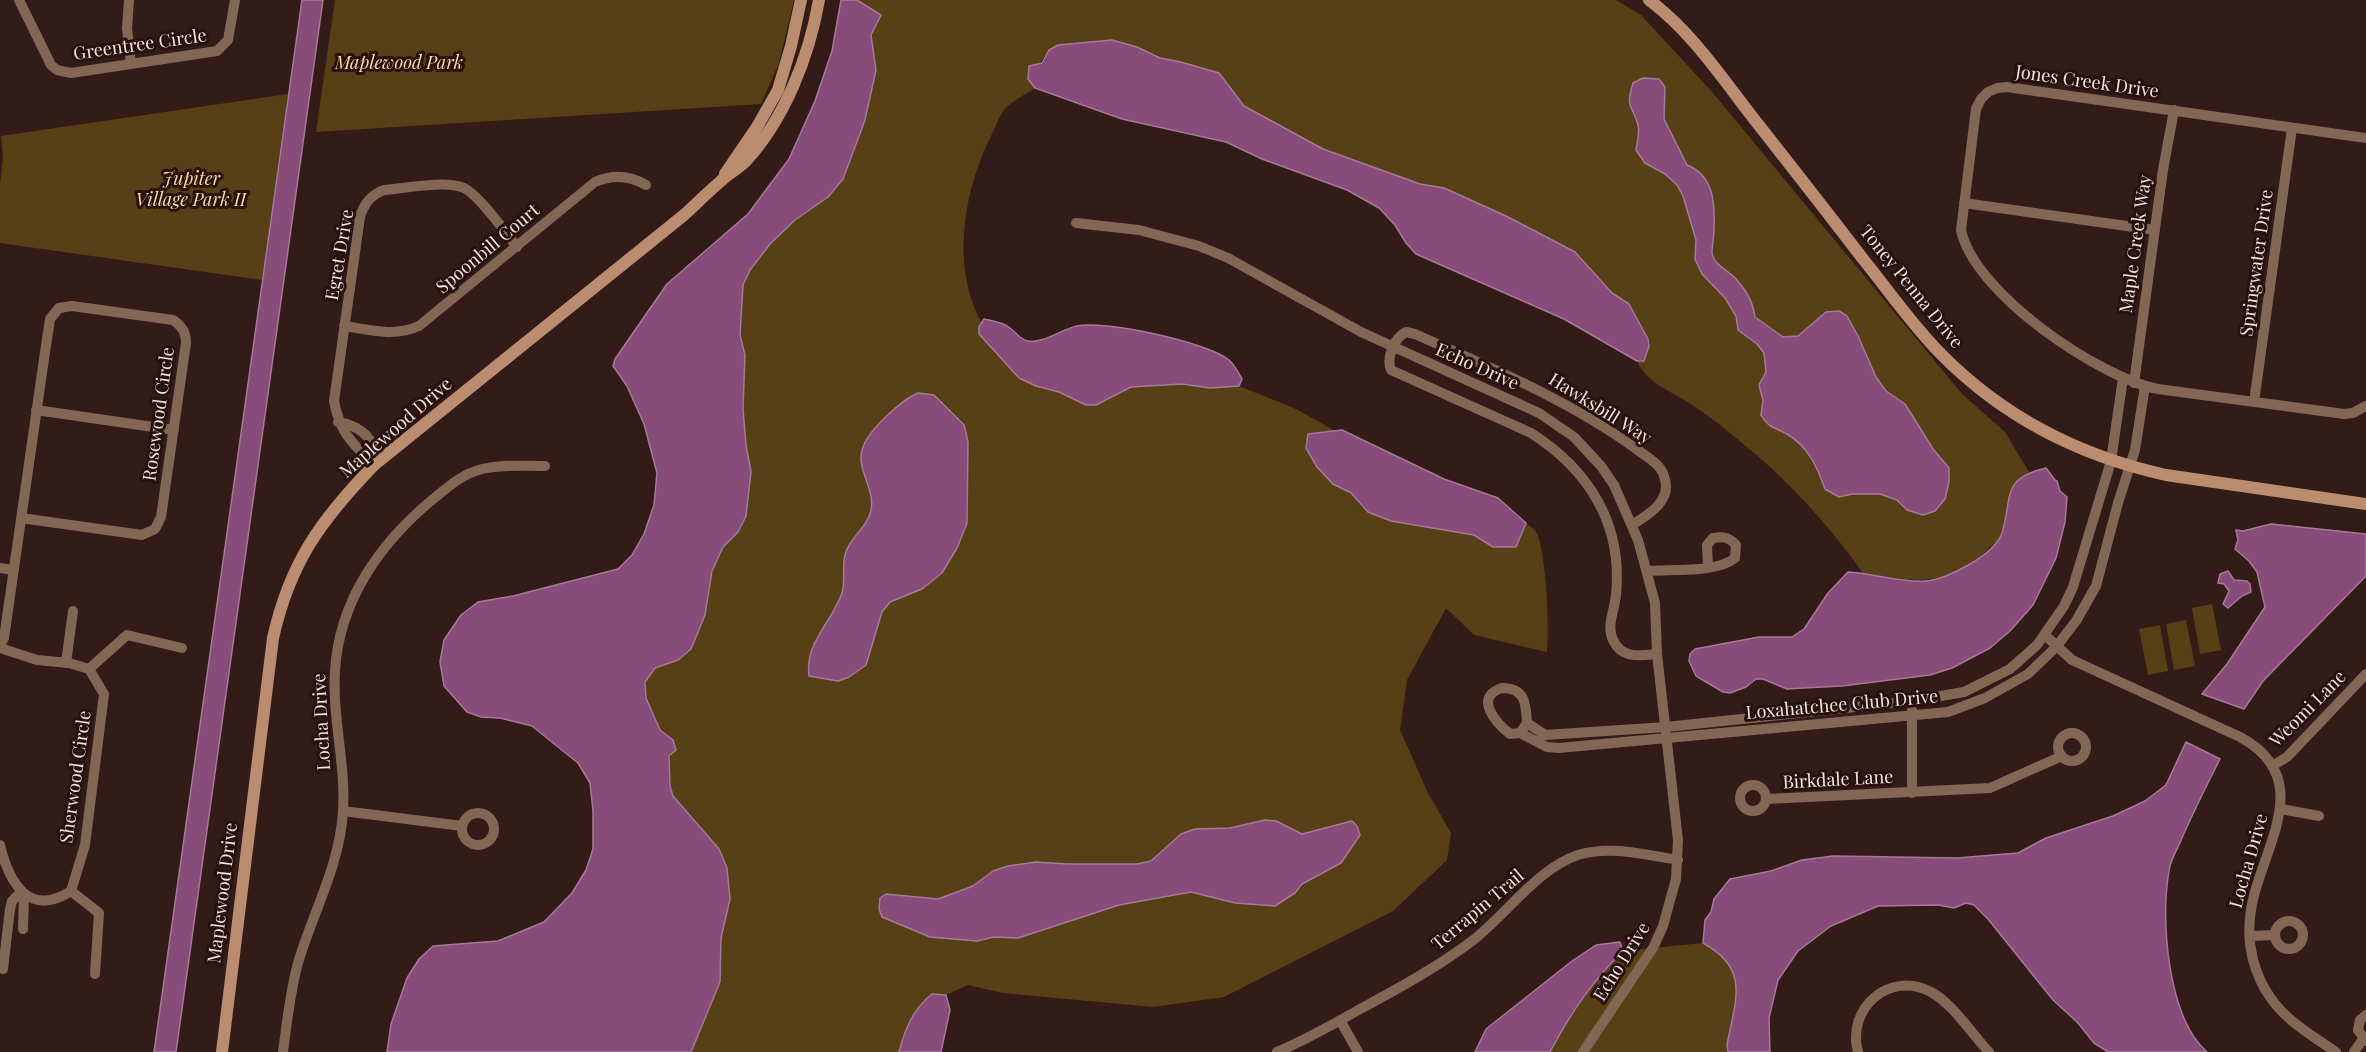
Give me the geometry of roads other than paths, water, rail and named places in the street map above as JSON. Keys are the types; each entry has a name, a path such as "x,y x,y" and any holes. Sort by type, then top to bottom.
{"street":[{"name":"Greentree Circle","path":"19,0 47,59 57,70 71,72 217,51 228,40 235,0"},
{"path":"129,0 127,28 131,64"},
{"name":"Maplewood Drive","path":"722,180 778,90 801,0"},
{"name":"Maplewood Drive","path":"222,1052 273,638 279,610 305,549 330,513 378,462 684,215 744,163 763,140 786,101 810,37 819,0"},
{"name":"Toney Penna Drive","path":"1649,0 1694,42 1919,330 1940,353 1987,395 2013,413 2068,444 2111,461 2166,475 2366,504"},
{"name":"Jones Creek Drive","path":"2366,138 2017,88 1997,88 1981,99 1976,109 1961,219 1964,243 1995,286 2026,316 2049,333 2123,378 2139,385 2344,414 2353,413 2366,406"},
{"name":"Maple Creek Way","path":"2129,466 2135,450 2139,385 2155,230 2174,110"},
{"name":"Springwater Drive","path":"2254,402 2292,128"},
{"name":"Spoonbill Court","path":"344,326 392,333 413,329 426,322 595,182 610,177 626,177 646,186"},
{"name":"Egret Drive","path":"378,462 370,440 352,424 338,422 334,400 360,217 366,202 377,192 384,190 448,185 463,187 476,197 517,247"},
{"path":"1964,203 2155,230"},
{"name":"Echo Drive","path":"1076,223 1139,230 1199,246 1256,272 1324,313 1520,404 1561,428 1585,448 1614,485 1632,525 1648,571 1654,603 1678,860 1671,903 1653,948 1583,1052"},
{"name":"Rosewood Circle","path":"13,570 50,319 59,308 72,306 173,320 183,329 186,343 159,524 149,533 142,535 21,518"},
{"name":"Hawksbill Way","path":"1393,347 1401,335 1406,332 1415,334 1522,382 1587,416 1660,467 1665,478 1665,492 1660,505 1632,525"},
{"path":"1393,347 1389,360 1391,370 1531,433 1552,446 1583,477 1605,515 1615,551 1616,595 1611,636 1618,648 1630,656 1657,654"},
{"path":"2111,461 2123,378"},
{"path":"36,410 174,430"},
{"name":"Loxahatchee Club Drive","path":"1666,727 1912,701 1964,692 2010,669 2045,635 2064,606 2073,587 2111,461"},
{"name":"Locha Drive","path":"283,1052 291,992 298,964 332,870 343,811 335,712 335,668 341,633 360,584 390,540 419,511 454,482 474,472 495,466 545,466"},
{"name":"Loxahatchee Club Drive","path":"1668,740 1737,731 1948,712 1985,698 2028,674 2056,647 2076,621 2096,586 2129,466"},
{"path":"1648,571 1708,567"},
{"path":"0,568 13,570 4,638 0,647 37,660 66,663 89,669 127,635 182,648"},
{"path":"66,663 73,611"},
{"name":"Locha Drive","path":"2045,635 2072,660 2249,741 2272,766 2278,783 2281,810 2252,904 2250,936 2253,962 2269,996 2294,1023 2336,1052"},
{"name":"Sherwood Circle","path":"71,891 85,845 104,694 89,669"},
{"name":"Weomi Lane","path":"2272,766 2287,757 2366,674"},
{"path":"1520,733 1527,723 1526,706 1522,695 1512,688 1495,690 1491,694 1489,705 1491,715 1510,734 1520,733 1547,747 1668,740"},
{"name":"Birkdale Lane","path":"1912,701 1912,793"},
{"path":"1527,723 1545,735 1666,727"},
{"name":"Birkdale Lane","path":"1767,799 1990,788 2062,756"},
{"path":"2281,810 2319,816"},
{"path":"343,811 462,826"},
{"path":"0,845 4,863 12,881 22,893 43,901 55,899 71,891 99,913 95,974"},
{"name":"Terrapin Trail","path":"1277,1052 1340,1020 1447,959 1475,939 1544,875 1563,862 1583,854 1612,850 1678,860"},
{"path":"22,893 23,929"},
{"path":"3,969 12,901 22,893"},
{"path":"2250,936 2275,934"},
{"path":"1858,1052 1855,1041 1863,1007 1890,988 1911,986 1923,988 1940,998 1989,1052"},
{"path":"2354,1052 2364,1040 2358,1030 2358,1025 2366,1015"},
{"path":"1340,1020 1358,1052"}],"park label":[{"name":"Maplewood Park","path":"399,63"},
{"name":"Jupiter Village Park II","path":"191,189"}]}
